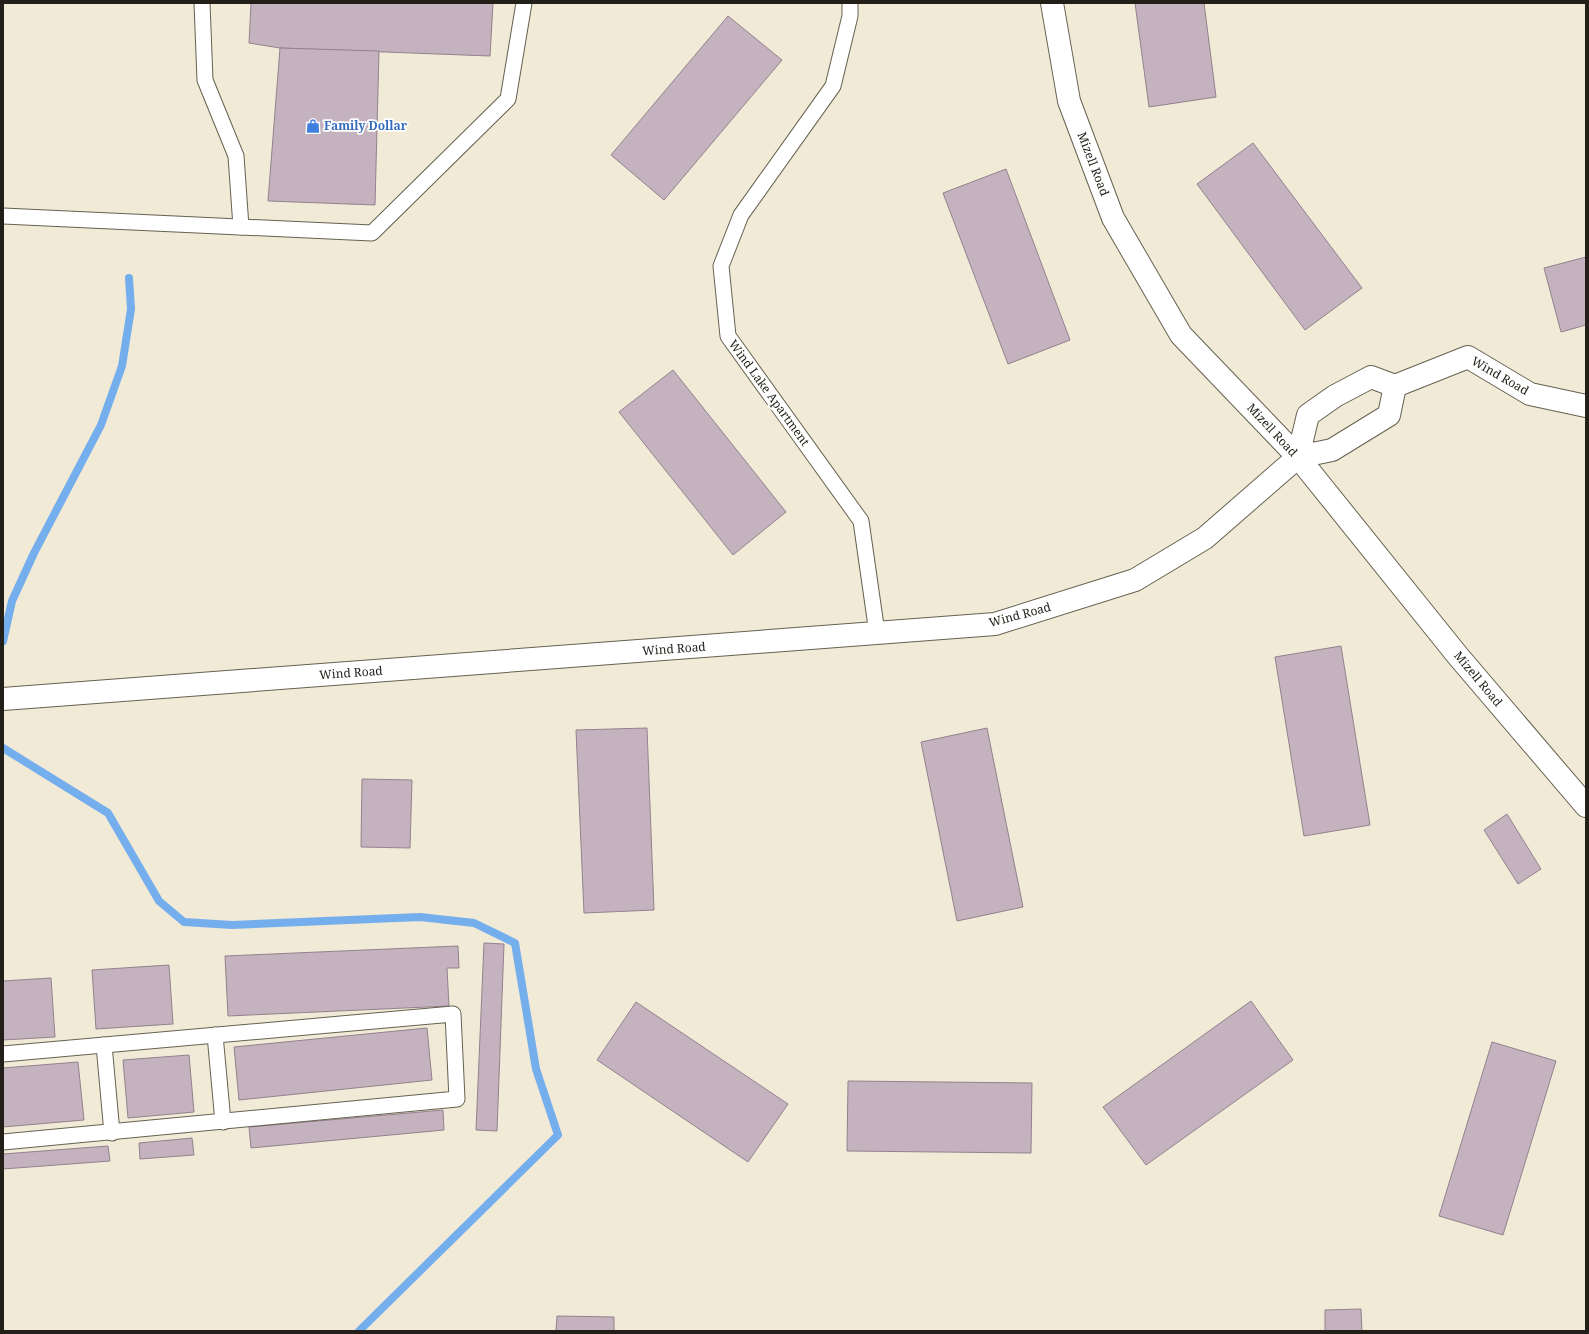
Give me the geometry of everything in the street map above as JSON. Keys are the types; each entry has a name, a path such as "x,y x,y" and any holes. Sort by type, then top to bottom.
{"street":[{"name":"Mizell Road","path":"1052,3 1069,101 1113,218 1181,335 1298,457 1458,656 1586,806"},
{"name":"Wind Road","path":"3,700 995,624 1135,580 1205,538 1298,457 1332,450 1389,415 1395,386 1468,357 1530,394 1586,406"},
{"path":"1298,457 1308,415 1336,396 1370,377 1395,386"}],"lane":[{"path":"202,3 205,80 236,156 241,227"},
{"path":"3,216 372,233 508,99 524,3"},
{"name":"Wind Lake Apartment","path":"850,3 850,16 833,86 741,215 721,266 728,336 861,521 877,633"},
{"path":"3,1054 453,1014 457,1099 112,1133 3,1142"},
{"path":"216,1035 224,1122"},
{"path":"104,1045 112,1133"}],"building":[{"path":"251,3 493,3 490,56 280,48 249,43"},
{"path":"1135,3 1204,3 1216,97 1149,107"},
{"path":"728,16 782,60 664,200 611,155"},
{"path":"280,48 379,51 375,205 268,201"},
{"path":"1253,143 1362,288 1305,330 1197,184"},
{"path":"1006,169 1070,340 1008,364 943,193"},
{"path":"1586,257 1586,325 1561,332 1544,268"},
{"path":"673,370 786,512 733,555 619,412"},
{"path":"1341,646 1370,825 1304,836 1275,657"},
{"path":"647,728 654,910 584,913 576,730"},
{"path":"987,728 1023,907 957,921 921,742"},
{"path":"362,779 412,780 410,848 361,847"},
{"path":"1507,814 1541,869 1518,884 1484,830"},
{"path":"484,943 504,944 497,1131 476,1130"},
{"path":"458,946 459,968 447,968 449,1006 228,1016 225,956"},
{"path":"169,965 173,1024 96,1029 92,970"},
{"path":"51,978 55,1037 3,1040 3,981"},
{"path":"1251,1001 1293,1060 1146,1165 1103,1107"},
{"path":"636,1002 788,1104 748,1162 597,1060"},
{"path":"427,1028 432,1080 239,1100 234,1047"},
{"path":"1492,1042 1556,1061 1503,1235 1439,1216"},
{"path":"189,1055 194,1112 128,1118 123,1060"},
{"path":"78,1062 84,1120 3,1127 3,1068"},
{"path":"848,1081 1032,1083 1031,1153 847,1151"},
{"path":"443,1110 444,1130 251,1148 249,1127"},
{"path":"192,1138 194,1155 140,1159 139,1143"},
{"path":"108,1146 110,1161 3,1169 3,1154"},
{"path":"1361,1309 1362,1331 1325,1331 1325,1310"},
{"path":"557,1316 614,1317 614,1331 556,1331"}],"waterway":[{"path":"3,641 12,601 34,553 101,425 122,366 131,309 129,278"},
{"path":"3,748 108,813 159,901 184,922 232,925 420,917 474,923 515,943 536,1069 558,1135 359,1331"}],"place":[{"name":"Family Dollar","path":"313,126"}]}
